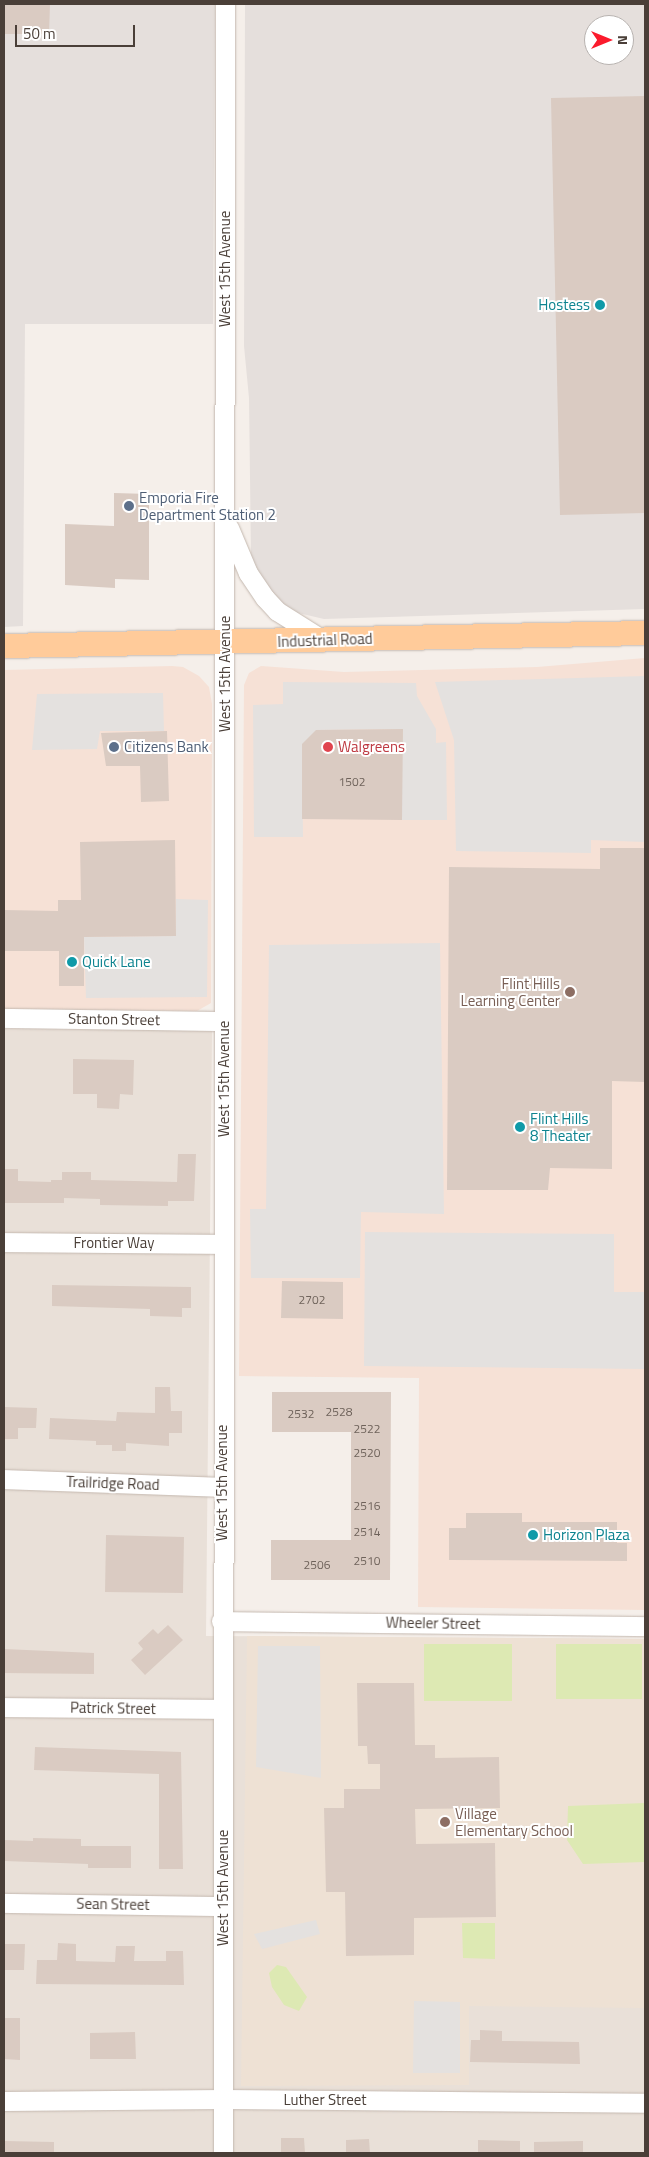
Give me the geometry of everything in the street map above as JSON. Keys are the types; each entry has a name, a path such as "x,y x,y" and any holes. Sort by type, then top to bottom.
{"main road":[{"name":"Industrial Road","path":"4,646 645,633"}],"street":[{"name":"West 15th Avenue","path":"223,2153 221,1621 226,4"},
{"path":"224,517 248,573 264,598 277,610 323,640"},
{"name":"Stanton Street","path":"4,1018 224,1021"},
{"name":"Frontier Way","path":"4,1242 223,1244"},
{"name":"Trailridge Road","path":"4,1479 222,1487"},
{"name":"Wheeler Street","path":"221,1621 645,1626"},
{"name":"Patrick Street","path":"4,1707 222,1709"},
{"name":"Sean Street","path":"4,1903 222,1906"},
{"name":"Luther Street","path":"4,2101 223,2099 645,2103"}],"shaded area":[{"path":"4,4 215,4 213,324 25,324 23,626 4,627"},
{"path":"245,4 645,4 645,609 324,619 290,611 268,594 251,557 249,398 244,346"},
{"path":"645,658 645,1610 418,1607 419,1378 239,1376 244,685 249,673 261,666 344,672 537,667"},
{"path":"183,667 199,676 209,687 212,704 211,1003 197,1011 4,1009 4,670"},
{"path":"645,676 645,842 591,840 591,853 456,851 454,740 435,682"},
{"path":"283,682 416,683 417,696 436,729 436,743 446,742 447,820 402,820 402,729 317,730 302,745 303,837 254,837 253,705 283,704"},
{"path":"163,693 164,731 100,731 97,749 32,750 37,694"},
{"path":"176,899 208,900 207,997 86,998 84,937 176,936"},
{"path":"440,943 444,1214 361,1212 360,1278 251,1278 250,1209 266,1209 269,945"},
{"path":"4,1029 212,1030 206,1636 645,1639 645,2153 4,2153"},
{"path":"365,1232 614,1234 614,1292 645,1292 645,1369 364,1366"},
{"name":"Village Elementary School","path":"247,1636 645,1639 645,2008 469,2006 469,2085 241,2086"},
{"path":"258,1646 320,1646 321,1778 256,1767"},
{"path":"316,1920 320,1934 262,1949 254,1934"},
{"path":"414,2001 460,2002 460,2073 413,2073"}],"green space":[{"path":"424,1644 512,1644 512,1701 424,1701"},
{"path":"556,1644 642,1644 642,1699 556,1699"},
{"path":"645,1803 645,1862 583,1864 567,1840 568,1806"},
{"path":"462,1923 495,1923 495,1959 463,1958"},
{"path":"277,1965 286,1967 307,1997 299,2011 284,2005 272,1987 269,1973"}],"building":[{"path":"4,4 50,4 49,34 4,34"},
{"name":"Hostess","path":"645,96 645,513 560,515 551,98"},
{"path":"114,493 149,494 149,580 115,579 115,588 65,585 65,524 114,526"},
{"name":"Walgreens","path":"403,729 402,820 302,819 302,744 316,730"},
{"path":"167,731 169,801 141,802 140,766 106,766 101,733"},
{"path":"175,840 176,936 84,937 84,986 59,986 59,951 4,951 4,910 58,911 58,900 81,900 80,842"},
{"path":"600,848 645,848 645,1082 612,1081 612,1169 550,1168 548,1190 447,1190 449,867 600,869"},
{"path":"73,1059 134,1060 133,1095 120,1094 119,1109 97,1108 97,1094 73,1094"},
{"path":"178,1154 196,1154 194,1201 168,1201 168,1206 100,1205 100,1199 64,1198 64,1203 4,1203 4,1169 18,1169 18,1181 51,1182 51,1180 62,1180 62,1172 91,1172 91,1180 177,1182"},
{"path":"282,1281 343,1282 343,1319 281,1318"},
{"path":"52,1285 191,1287 191,1308 182,1308 182,1317 150,1316 150,1309 52,1306"},
{"path":"155,1387 170,1387 171,1411 182,1411 182,1433 169,1433 169,1446 126,1443 126,1451 112,1451 112,1445 96,1445 96,1441 49,1439 50,1418 116,1421 117,1412 155,1413"},
{"path":"272,1392 391,1392 390,1580 271,1580 271,1540 351,1540 351,1432 272,1432"},
{"path":"4,1407 37,1408 36,1428 18,1428 18,1439 4,1439"},
{"name":"Horizon Plaza","path":"466,1513 522,1513 522,1522 617,1522 617,1543 627,1543 627,1561 449,1560 449,1528 466,1528"},
{"path":"106,1535 184,1537 183,1593 105,1592"},
{"path":"168,1625 183,1640 145,1675 131,1660 143,1649 138,1643 153,1629 158,1634"},
{"path":"4,1649 94,1653 94,1674 4,1673"},
{"path":"357,1683 414,1683 415,1745 435,1745 435,1758 499,1757 500,1808 415,1809 416,1844 495,1843 496,1917 414,1918 414,1955 346,1956 345,1892 326,1892 324,1808 344,1808 344,1789 380,1789 380,1764 368,1764 367,1746 358,1746"},
{"path":"35,1747 181,1752 183,1869 159,1869 159,1774 34,1770"},
{"path":"33,1838 81,1839 81,1846 131,1846 131,1868 88,1868 88,1864 4,1861 4,1840 33,1841"},
{"path":"58,1943 76,1944 76,1961 115,1962 116,1946 135,1946 134,1961 166,1961 166,1951 183,1951 184,1985 36,1984 37,1960 57,1960"},
{"path":"4,1944 25,1944 24,1970 4,1970"},
{"path":"4,2018 20,2018 20,2060 4,2059"},
{"path":"480,2030 502,2031 502,2041 579,2042 580,2064 470,2062 471,2040 480,2040"},
{"path":"135,2032 136,2059 90,2059 90,2033"},
{"path":"281,2138 304,2138 305,2153 281,2153"},
{"path":"369,2139 370,2153 346,2153 346,2140"},
{"path":"478,2140 520,2141 520,2153 478,2153"},
{"path":"4,2141 54,2142 54,2153 4,2153"},
{"path":"583,2141 583,2153 534,2153 534,2142"}],"place":[{"name":"Hostess","path":"600,305"},
{"name":"Emporia Fire Department Station 2","path":"129,506"},
{"name":"Citizens Bank","path":"114,747"},
{"name":"Walgreens","path":"328,747"},
{"name":"Quick Lane","path":"72,962"},
{"name":"Flint Hills Learning Center","path":"570,992"},
{"name":"Flint Hills 8 Theater","path":"520,1127"},
{"name":"Horizon Plaza","path":"533,1535"},
{"name":"Village Elementary School","path":"445,1822"}]}
